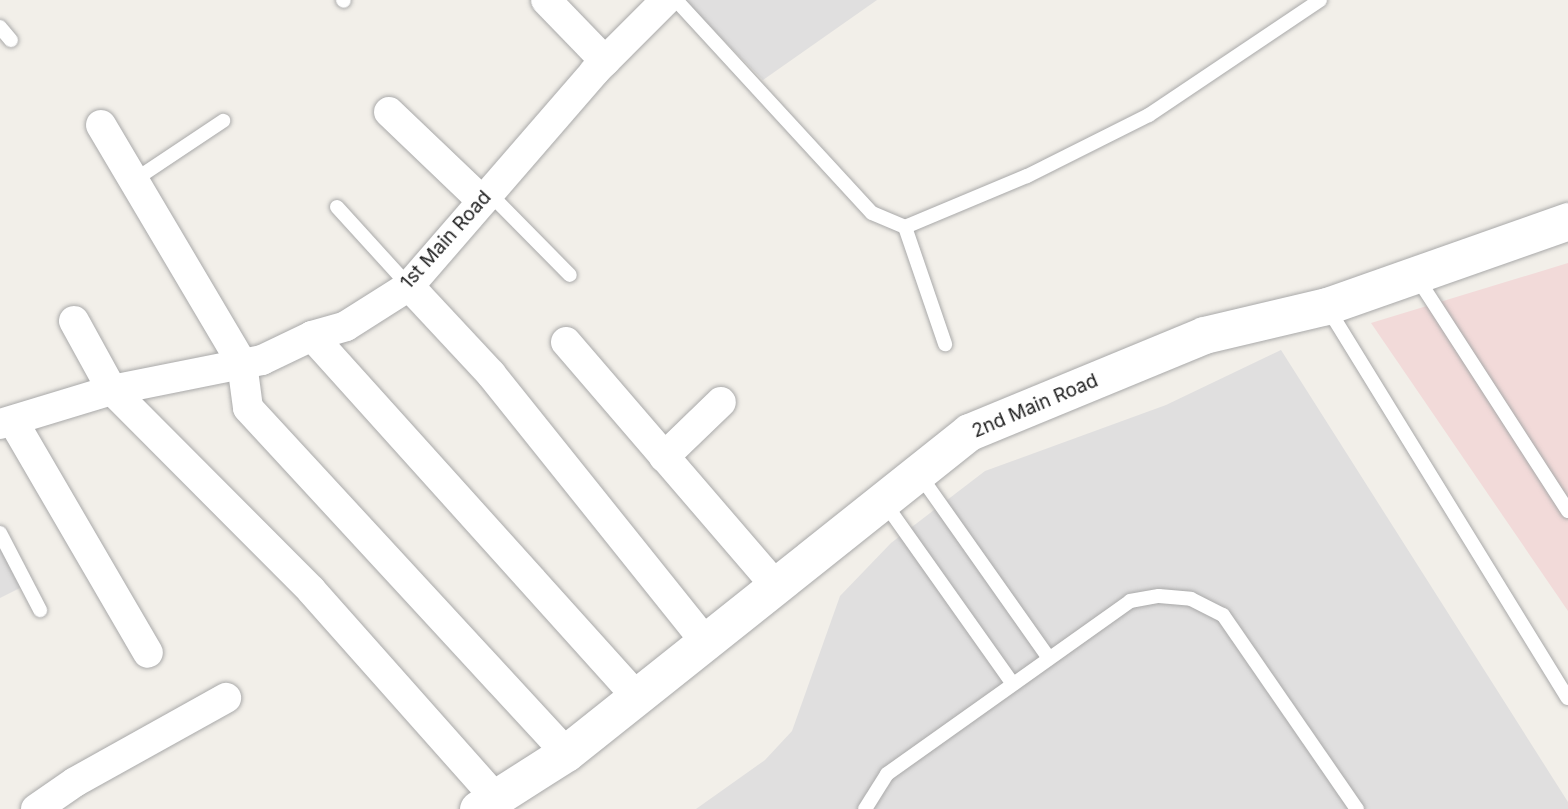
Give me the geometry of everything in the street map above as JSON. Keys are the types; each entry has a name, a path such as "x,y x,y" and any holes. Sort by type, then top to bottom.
{"street":[{"path":"546,0 605,61"},
{"name":"1st Main Road","path":"7,423 112,390 262,360 312,336 346,326 409,286 605,61 666,0"},
{"path":"389,112 486,197"},
{"path":"101,125 136,179 242,363 248,408 566,753"},
{"name":"2nd Main Road","path":"486,803 566,753 704,639 777,587 969,432 1204,335 1326,306 1568,221"},
{"path":"409,286 491,374 704,639"},
{"path":"74,321 112,390 311,590 486,803"},
{"path":"312,336 635,695"},
{"path":"566,342 777,587"},
{"path":"664,457 722,401"},
{"path":"7,423 148,653"},
{"path":"36,809 75,782 226,698"}],"lane":[{"path":"676,0 872,213 905,227 1027,176 1149,115 1320,0"},
{"path":"0,27 11,40"},
{"path":"136,179 223,121"},
{"path":"486,197 570,275"},
{"path":"337,207 409,286"},
{"path":"905,227 945,344"},
{"path":"1415,275 1568,511"},
{"path":"1326,306 1568,698"},
{"path":"918,473 1049,658"},
{"path":"884,501 1013,684"},
{"path":"0,533 40,610"},
{"path":"865,809 887,774 1130,601 1174,596 1208,606 1223,615 1357,809"}],"shaded area":[{"path":"684,0 877,0 763,80"},
{"path":"1568,263 1568,611 1371,323"},
{"path":"1281,350 1568,802 1568,809 696,809 765,760 792,731 840,596 891,543 985,471 1166,405"},
{"path":"0,545 22,587 0,598"}]}
